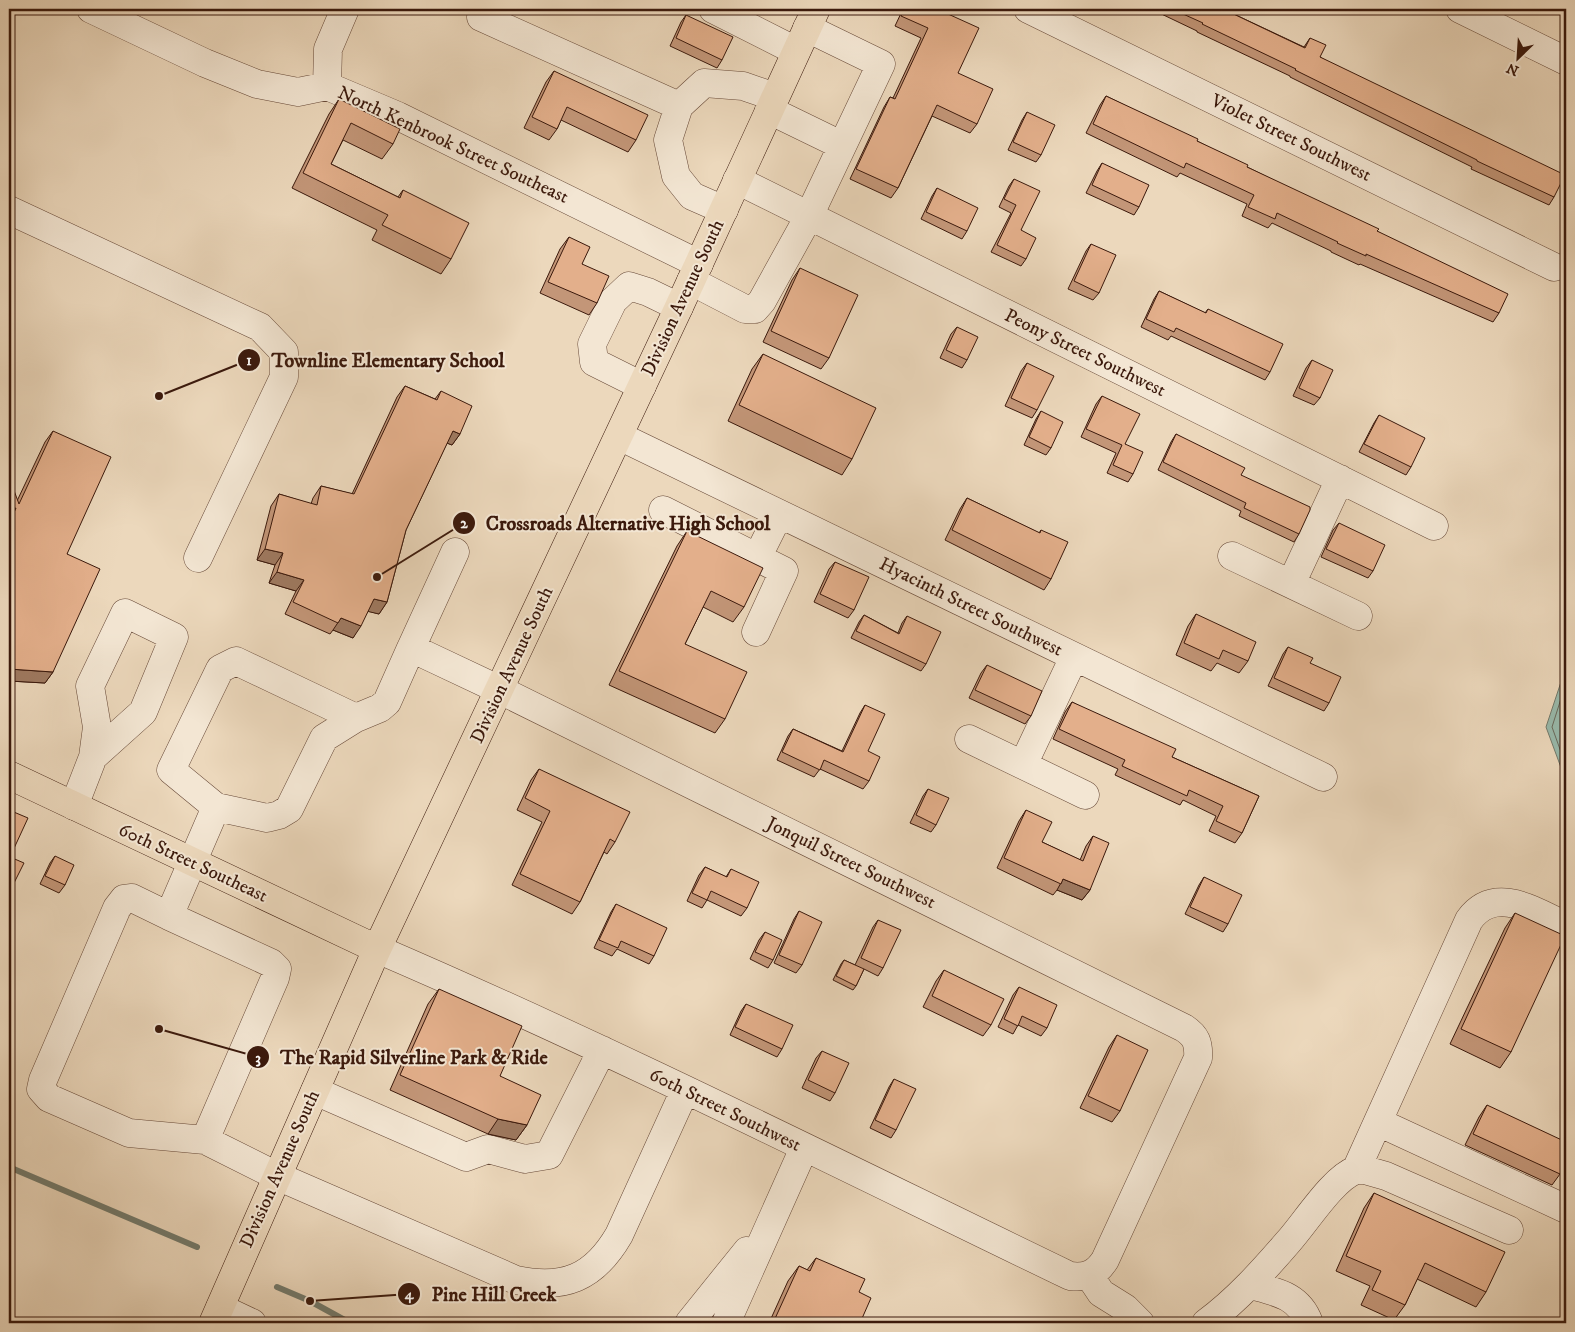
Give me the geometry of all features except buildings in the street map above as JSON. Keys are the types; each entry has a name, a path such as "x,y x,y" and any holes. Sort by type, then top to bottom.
{"main road":[{"name":"Division Avenue South","path":"216,1316 377,949 679,307 806,29"},
{"name":"60th Street Southeast","path":"9,775 377,949"}],"street":[{"name":"North Kenbrook Street Southeast","path":"91,9 205,63 257,84 298,92 327,86 398,116 695,272 744,309 755,309 762,301 809,216"},
{"path":"327,86 328,49 345,9"},
{"path":"1460,9 1566,61"},
{"name":"Violet Street Southwest","path":"1032,10 1554,266"},
{"path":"723,11 806,29 880,64 809,216"},
{"path":"481,17 679,106"},
{"path":"724,210 692,196 676,176 668,140 679,106 704,83 743,86 841,145"},
{"name":"Peony Street Southwest","path":"737,180 1434,526"},
{"path":"9,210 260,327 284,352 284,377 198,558"},
{"path":"642,386 594,362 592,344 613,301 629,286 648,292 679,307"},
{"name":"Hyacinth Street Southwest","path":"618,436 1323,778"},
{"path":"1291,584 1340,479"},
{"path":"663,510 784,571 756,632"},
{"path":"757,558 779,514"},
{"path":"356,718 236,662 220,669 171,770 216,807 267,818 279,815 289,809 324,738 356,718 380,708 387,702 455,552"},
{"path":"1232,556 1358,616"},
{"path":"74,806 93,757 97,727 90,686 125,613 174,637 143,712 93,757"},
{"name":"Jonquil Street Southwest","path":"411,648 500,690 1193,1034 1197,1042 1198,1058 1105,1260 1100,1266 1080,1276"},
{"path":"1023,765 1074,657"},
{"path":"969,739 1085,796"},
{"path":"169,916 216,807"},
{"path":"205,1140 275,978 277,969 271,963 132,898 124,899 117,908 43,1080 41,1088 49,1098 130,1133 205,1140 277,1176 516,1280 538,1285 556,1284 575,1278 594,1267 608,1253 619,1235 685,1090"},
{"path":"1356,1170 1475,912 1492,904 1512,902 1566,926"},
{"name":"60th Street Southwest","path":"377,949 602,1050 804,1148 1080,1276"},
{"path":"315,1091 466,1157 488,1150 525,1159 550,1155 602,1050"},
{"path":"1378,1122 1566,1208"},
{"path":"726,1323 804,1148"},
{"path":"1206,1323 1250,1285 1305,1222 1334,1185 1347,1173 1356,1170 1365,1170 1386,1176 1508,1230"},
{"path":"689,1323 772,1221"},
{"path":"1080,1276 1132,1315 1159,1323"},
{"path":"1250,1285 1294,1300 1305,1313 1308,1323"},
{"path":"216,1316 252,1323"}],"water":[{"path":"1566,667 1566,781 1546,727"}],"waterway":[{"path":"9,1167 197,1247"},
{"path":"277,1287 310,1301 350,1323"}],"place":[{"name":"Townline Elementary School","path":"159,396"},
{"name":"Crossroads Alternative High School","path":"377,577"},
{"name":"The Rapid Silverline Park & Ride","path":"159,1029"},
{"name":"Pine Hill Creek","path":"310,1301"}]}
